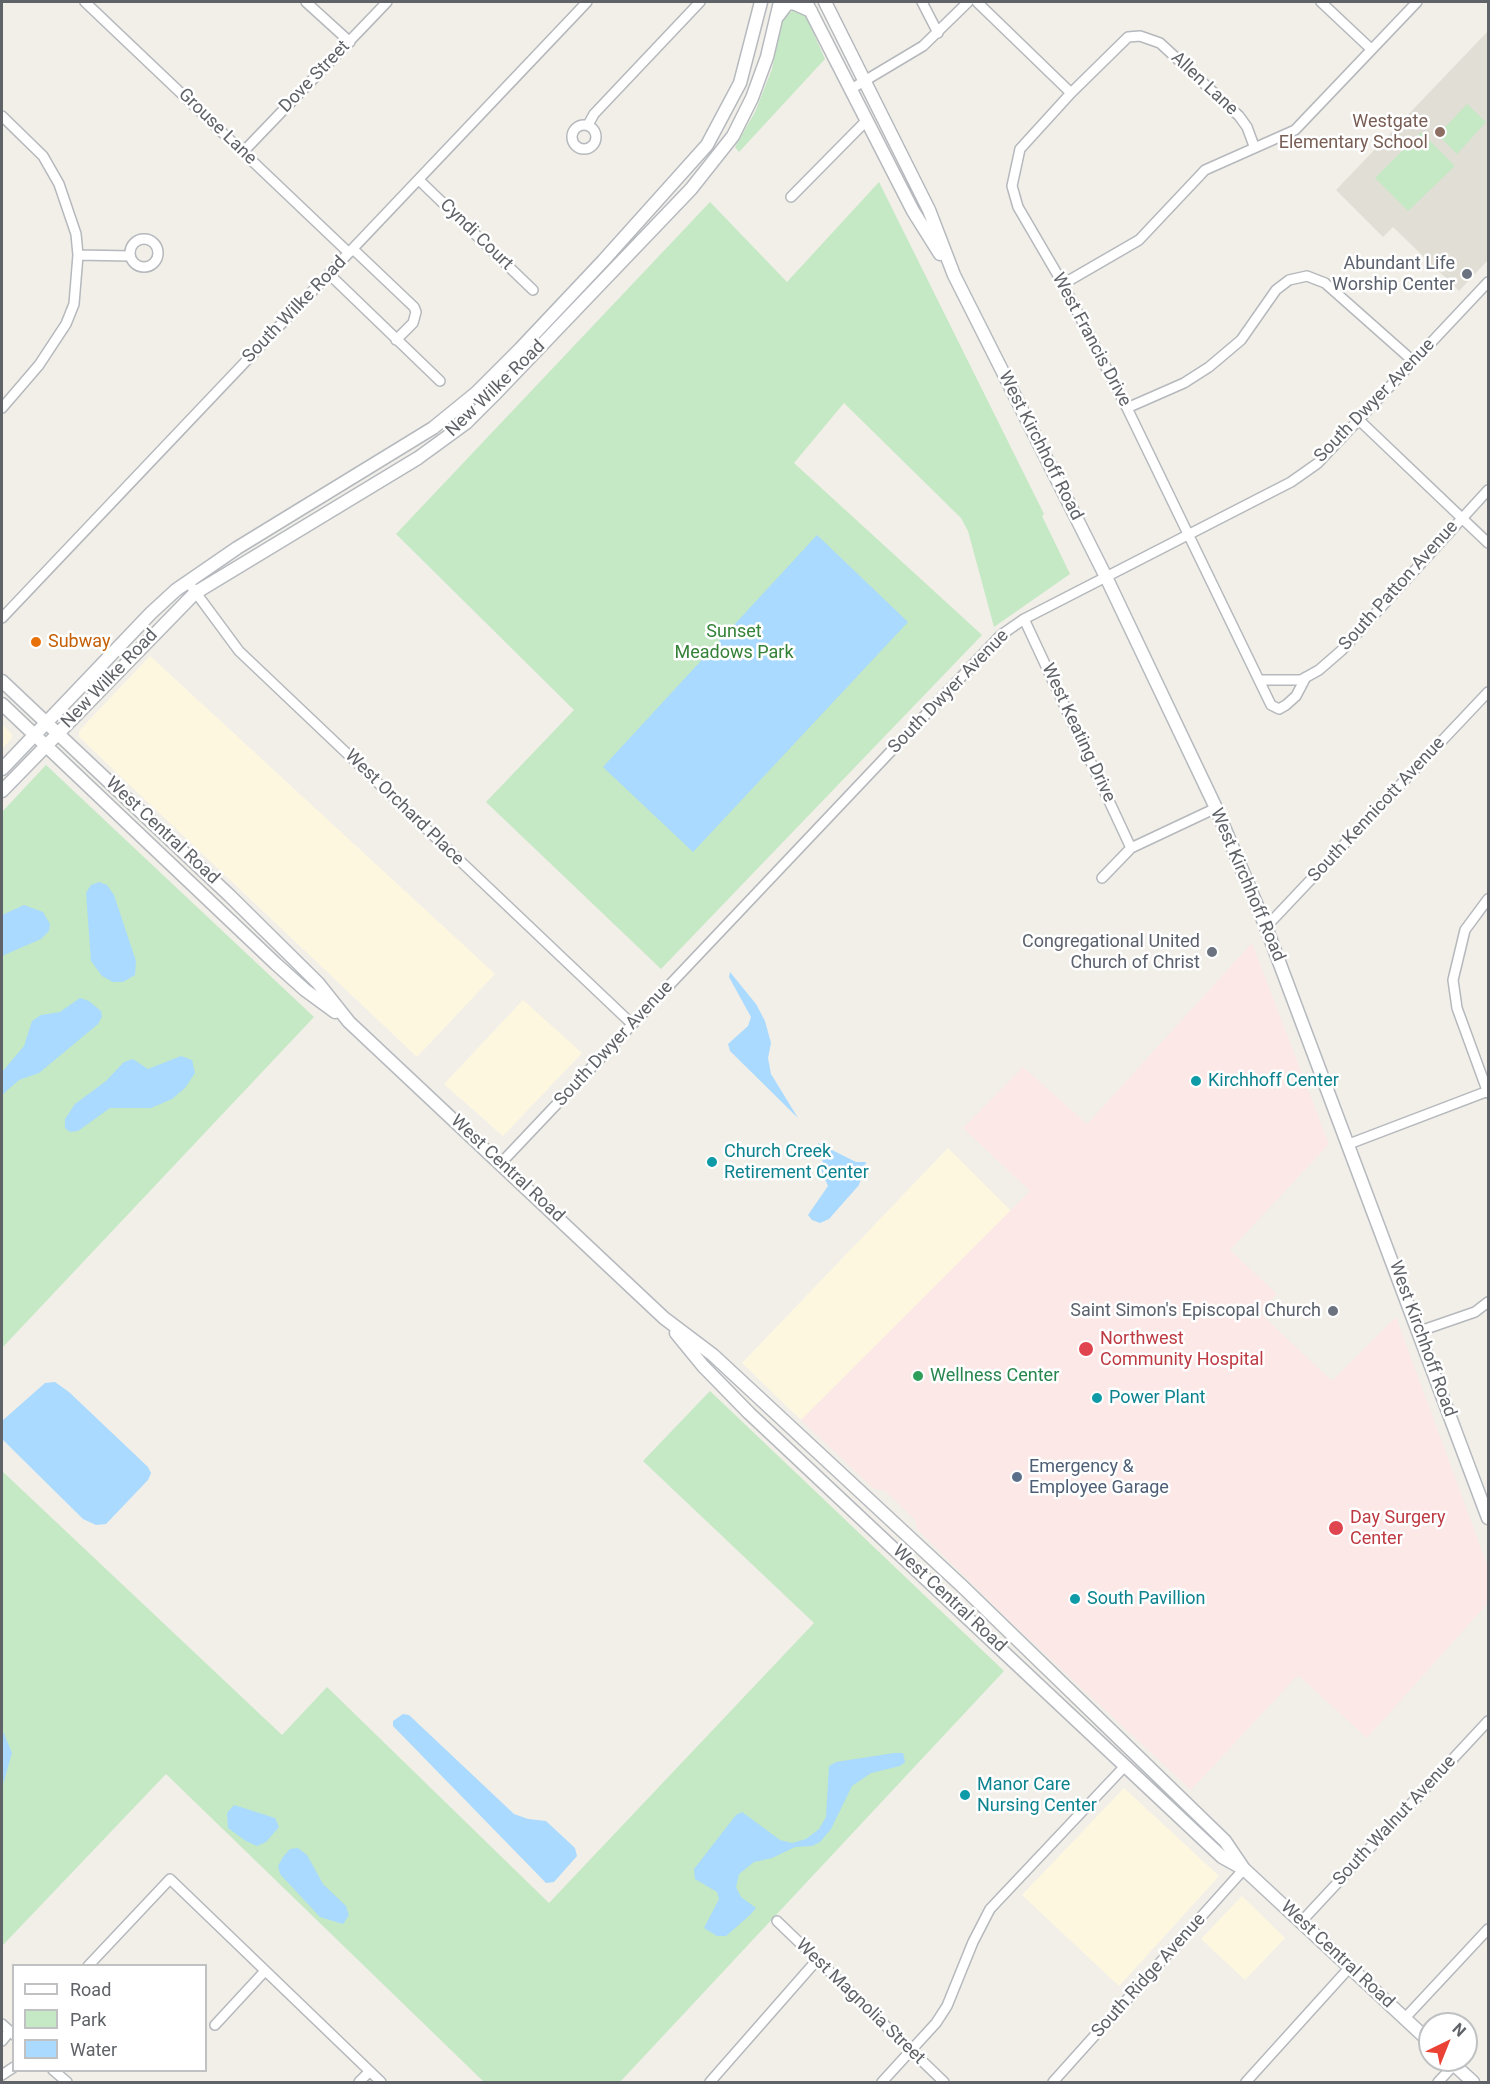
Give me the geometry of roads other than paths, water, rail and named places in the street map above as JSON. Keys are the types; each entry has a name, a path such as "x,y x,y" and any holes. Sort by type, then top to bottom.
{"main road":[{"name":"New Wilke Road","path":"2,769 151,613 188,582 237,548 433,428 476,393 520,349 611,252 706,145 740,83 761,2"},
{"name":"New Wilke Road","path":"2,791 195,593 418,458 480,410 691,189 733,135 752,98 767,57 780,2"},
{"name":"West Kirchhoff Road","path":"825,2 929,210 954,275 1106,577 1216,808 1266,927 1488,1516"},
{"path":"776,19 787,4 793,3 808,7"},
{"name":"West Kirchhoff Road","path":"808,7 913,212 954,275"},
{"name":"West Central Road","path":"2,681 230,896 318,983 349,1022"},
{"name":"West Central Road","path":"2,704 305,990 349,1022 664,1318 713,1354 963,1587 1225,1841 1244,1869 1418,2030"},
{"name":"West Central Road","path":"664,1318 703,1366 749,1413 1222,1857 1244,1869"}],"street":[{"name":"Grouse Lane","path":"85,2 243,152 414,307 416,312 412,323 396,340"},
{"path":"306,2 350,42"},
{"name":"Dove Street","path":"243,152 387,2"},
{"name":"South Wilke Road","path":"2,618 587,2"},
{"path":"588,125 594,114 700,2"},
{"path":"922,2 938,33"},
{"path":"851,89 867,82 923,46 968,2"},
{"path":"977,2 1071,93"},
{"path":"1321,2 1371,49"},
{"path":"1063,284 1139,240 1205,170 1254,146 1283,137 1296,130 1417,2"},
{"name":"West Francis Drive","path":"1140,36 1128,37 1120,44 1020,148 1012,186 1018,207 1063,284 1127,408 1259,680"},
{"name":"Allen Lane","path":"1140,36 1160,44 1239,116 1247,127 1254,146"},
{"path":"2,116 43,156 59,184 76,234 78,255 74,304 66,324 39,365 2,408"},
{"path":"790,197 866,121"},
{"name":"Cyndi Court","path":"419,180 533,290"},
{"path":"78,255 130,256"},
{"path":"329,274 440,381"},
{"path":"1127,408 1184,383 1209,367 1241,340 1276,290 1290,280 1307,276 1325,283 1413,361"},
{"name":"South Dwyer Avenue","path":"501,1163 1001,635 1024,619 1188,537 1291,482 1318,463 1488,282"},
{"path":"1359,420 1488,543"},
{"name":"South Patton Avenue","path":"1306,677 1296,696 1279,709 1270,705 1259,680 1301,680 1306,677 1319,670 1342,650 1488,490"},
{"name":"West Orchard Place","path":"188,582 239,651 632,1024"},
{"name":"West Keating Drive","path":"1024,619 1131,848"},
{"name":"South Kennicott Avenue","path":"1266,927 1488,692"},
{"path":"1102,878 1131,848 1216,808"},
{"path":"1349,1144 1488,1092 1457,1008 1453,980 1465,930 1488,899"},
{"path":"1419,1331 1475,1312 1488,1302"},
{"name":"South Walnut Avenue","path":"1301,1922 1488,1721"},
{"path":"882,2082 947,2006 973,1942 990,1909 1125,1766"},
{"name":"South Ridge Avenue","path":"1053,2082 1244,1869"},
{"path":"89,1964 170,1879 264,1972 381,2082"},
{"name":"West Magnolia Street","path":"777,1921 944,2082"},
{"path":"1405,2018 1488,1929"},
{"path":"710,2082 817,1960"},
{"path":"1246,2082 1350,1967"},
{"path":"216,2025 264,1972"},
{"path":"2,2024 12,2033 2,2041"},
{"path":"55,2072 67,2082"},
{"path":"359,2082 369,2072"}],"water":[{"path":"817,535 908,622 693,852 603,767"},
{"path":"99,882 107,885 114,895 136,961 135,975 123,982 113,982 102,976 91,961 86,893 91,885"},
{"path":"24,905 43,912 50,924 49,931 41,939 2,956 2,915"},
{"path":"730,972 756,1004 765,1021 771,1043 768,1058 771,1074 798,1118 730,1051 728,1044 748,1026 751,1017 729,977"},
{"path":"80,998 89,1001 101,1011 102,1017 98,1024 39,1073 19,1080 2,1095 2,1072 24,1046 32,1021 41,1015 60,1012"},
{"path":"181,1056 192,1060 195,1073 185,1088 172,1099 151,1108 110,1108 78,1131 70,1132 65,1128 65,1119 75,1104 106,1081 124,1062 133,1059 148,1069"},
{"path":"818,1143 856,1162 866,1162 859,1185 829,1219 820,1223 812,1220 808,1215 828,1186 821,1170 823,1163"},
{"path":"55,1382 69,1392 148,1467 151,1473 148,1480 106,1524 96,1525 83,1519 2,1439 2,1421 45,1383"},
{"path":"403,1714 409,1715 514,1814 528,1819 546,1821 575,1848 577,1856 554,1882 546,1883 393,1726 393,1721"},
{"path":"2,1729 12,1753 2,1788"},
{"path":"903,1753 905,1762 900,1766 871,1773 852,1786 831,1829 820,1842 812,1846 795,1847 772,1858 754,1862 739,1874 736,1887 741,1897 756,1908 750,1915 726,1936 717,1936 704,1928 719,1899 717,1892 695,1879 694,1869 736,1815 742,1812 780,1840 792,1843 806,1839 819,1829 826,1817 829,1766 836,1762"},
{"path":"234,1805 275,1818 279,1827 266,1842 257,1846 246,1841 228,1828 227,1813"},
{"path":"298,1848 307,1855 323,1884 346,1906 349,1915 343,1924 320,1917 280,1874 278,1866 283,1857 290,1849"}],"place":[{"name":"Westgate Elementary School","path":"1440,132"},
{"name":"Abundant Life Worship Center","path":"1467,274"},
{"name":"Subway","path":"36,642"},
{"name":"Congregational United Church of Christ","path":"1212,952"},
{"name":"Kirchhoff Center","path":"1196,1081"},
{"name":"Church Creek Retirement Center","path":"712,1162"},
{"name":"Saint Simon's Episcopal Church","path":"1333,1311"},
{"name":"Northwest Community Hospital","path":"1086,1349"},
{"name":"Wellness Center","path":"918,1376"},
{"name":"Power Plant","path":"1097,1398"},
{"name":"Emergency & Employee Garage","path":"1017,1477"},
{"name":"Day Surgery Center","path":"1336,1528"},
{"name":"South Pavillion","path":"1075,1599"},
{"name":"Manor Care Nursing Center","path":"965,1795"}],"park label":[{"name":"Sunset Meadows Park","path":"734,642"}]}
